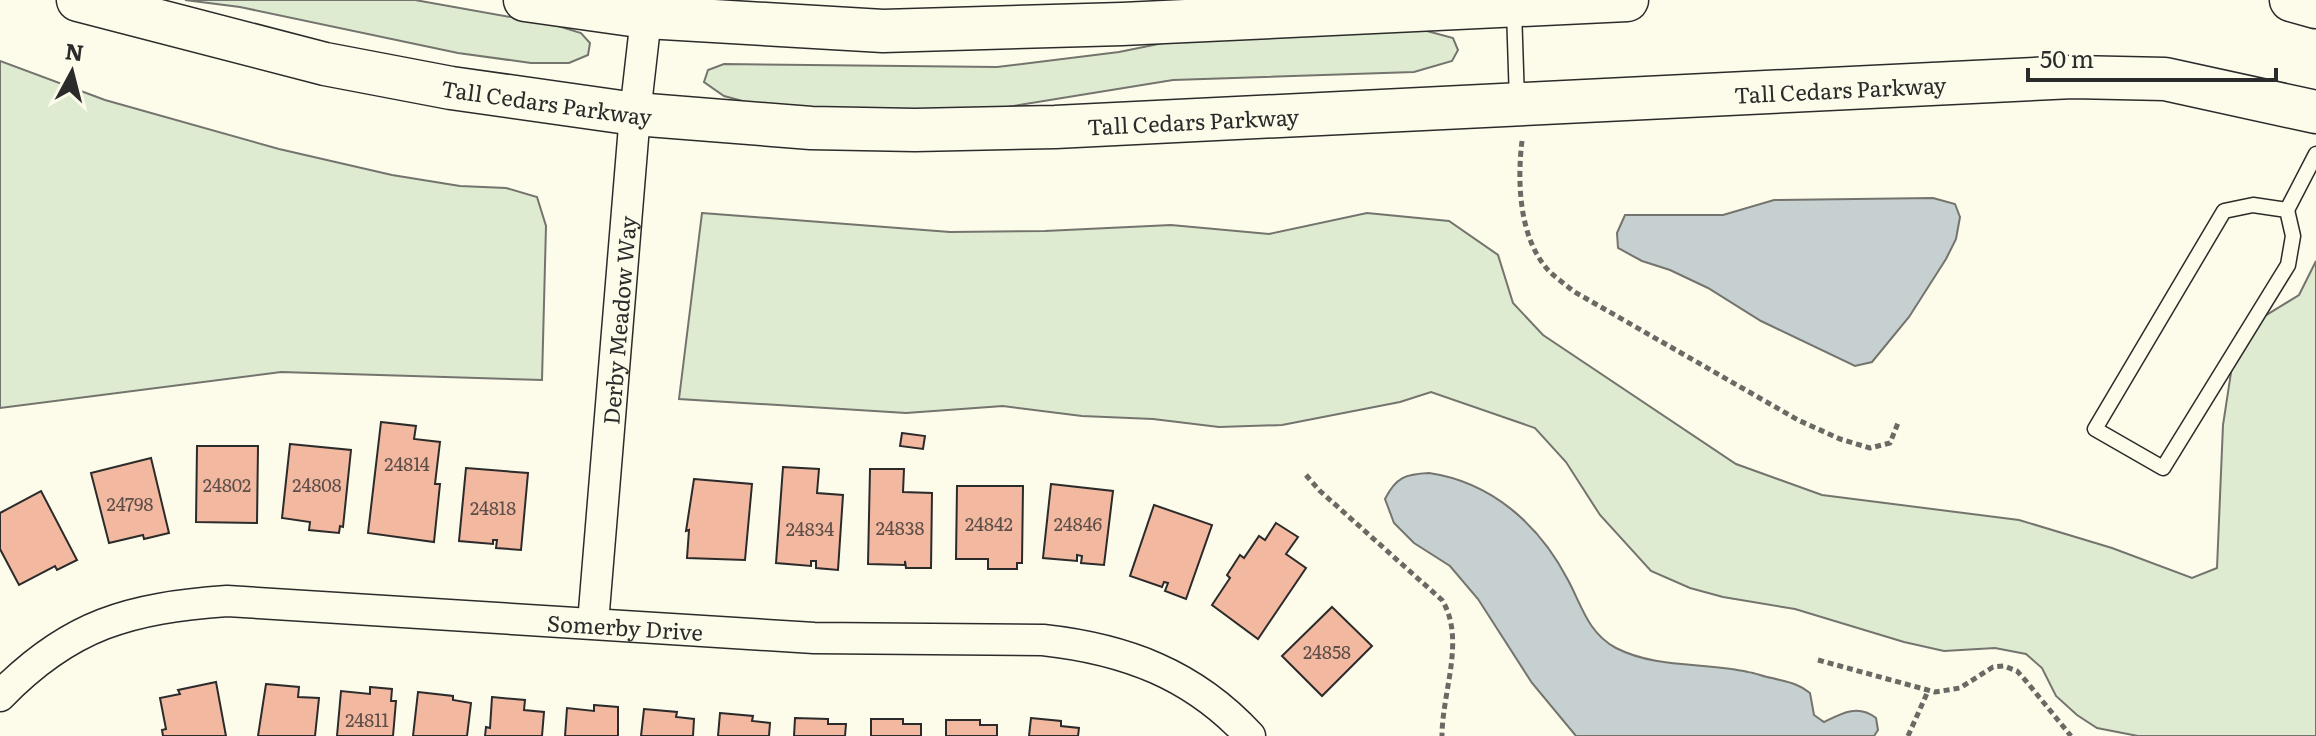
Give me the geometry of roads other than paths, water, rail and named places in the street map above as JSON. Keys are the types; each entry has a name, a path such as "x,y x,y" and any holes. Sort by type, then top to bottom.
{"main road":[{"name":"Tall Cedars Parkway","path":"78,0 325,64 451,88 635,114 726,123 915,130 1055,127 2073,77 2165,79 2316,112"},
{"path":"525,0 647,8 883,31 1627,0"},
{"path":"2291,0 2316,7"}],"street":[{"name":"Derby Meadow Way","path":"593,623 635,114 647,8"},
{"name":"Somerby Drive","path":"0,696 40,658 74,636 126,615 171,605 227,601 814,638 1043,640 1077,644 1118,653 1170,673 1208,696 1250,736"}],"lane":[{"path":"1514,5 1517,104"},
{"path":"2287,210 2253,205 2224,211 2095,429 2163,468 2288,265 2293,236 2287,210 2316,154"}]}
